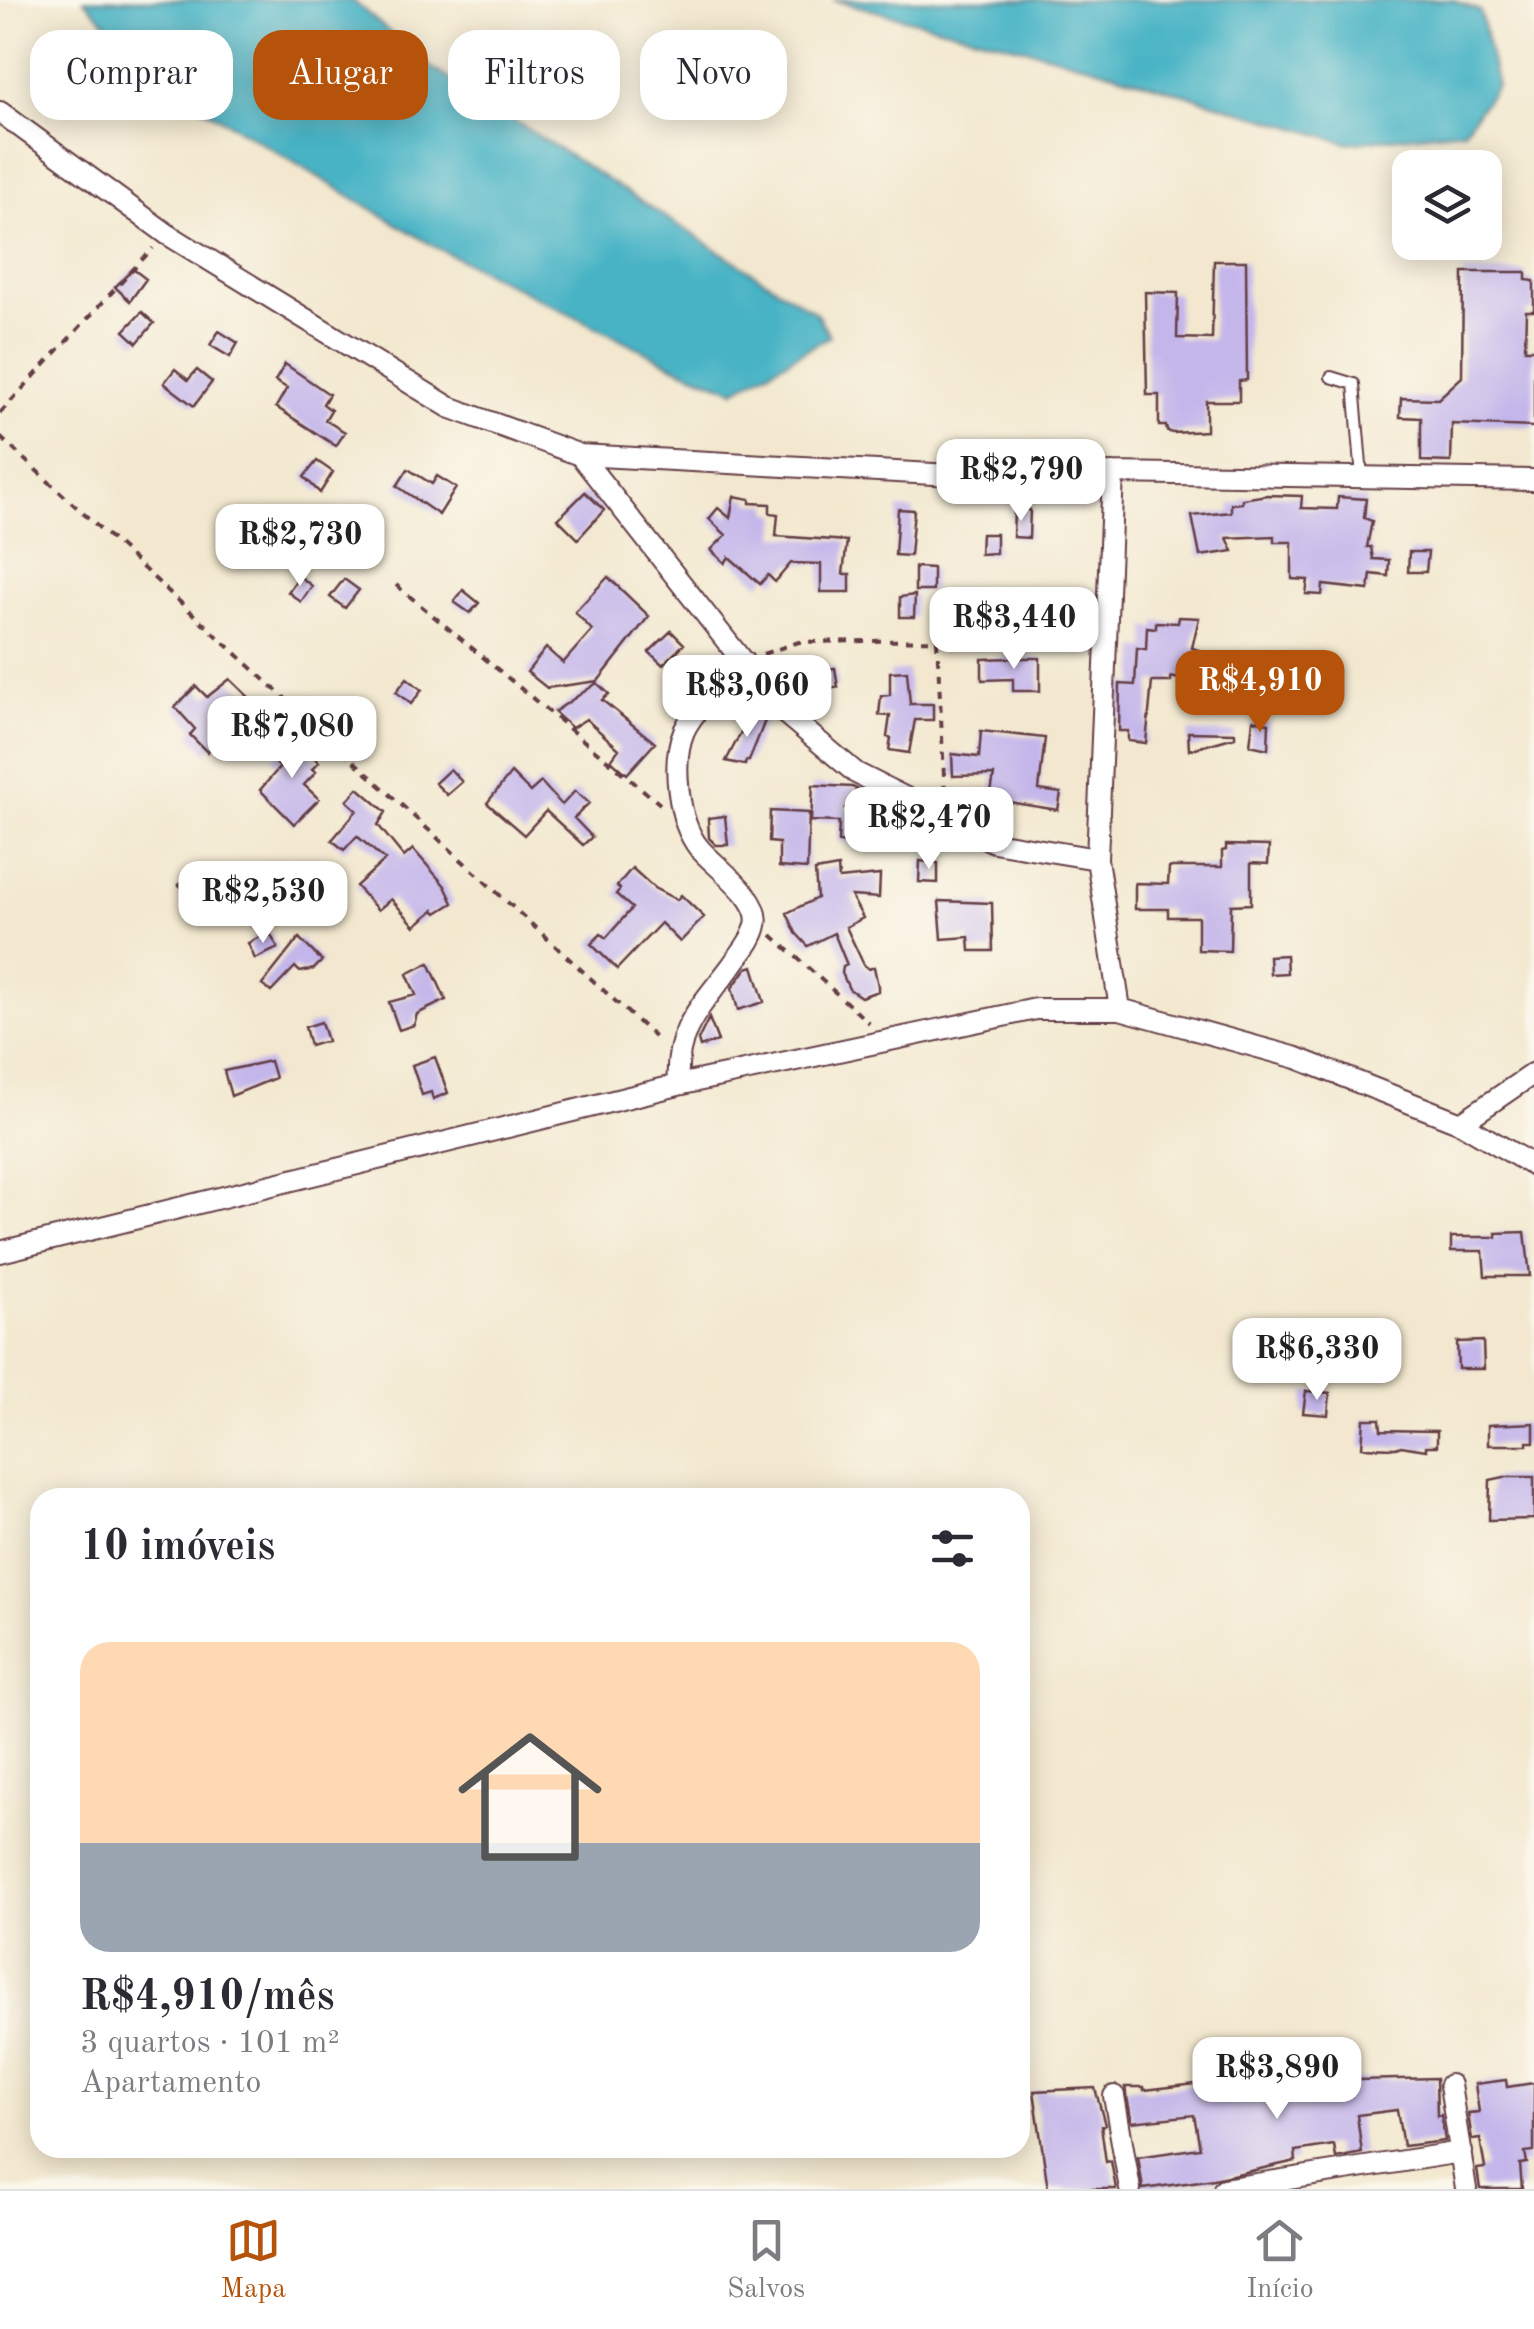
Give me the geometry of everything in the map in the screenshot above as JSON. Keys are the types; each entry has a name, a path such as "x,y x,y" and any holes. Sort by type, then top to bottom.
{"street":[{"path":"0,112 166,234 449,407 580,455 990,477 1113,473 1534,480"},
{"path":"580,455 782,710 856,774 994,842 1097,859"},
{"path":"1113,473 1097,859 1120,1009"},
{"path":"678,1085 676,1057 685,1028 750,941 758,922 752,902 696,845 680,802 676,755 686,727 743,661"},
{"path":"0,1252 678,1085 1036,1009 1120,1009 1296,1058 1460,1124 1534,1166"},
{"path":"1460,1124 1534,1073"},
{"path":"1450,2084 1466,2189"},
{"path":"1114,2096 1130,2189"},
{"path":"1224,2189 1461,2152"}],"lane":[{"path":"1331,378 1354,384 1362,478"}],"path":[{"path":"0,414 166,234"},
{"path":"0,438 676,1057"},
{"path":"396,585 661,805"},
{"path":"743,661 799,642 1107,637"},
{"path":"937,640 946,818"},
{"path":"758,922 888,1040"}],"water":[{"path":"84,0 352,0 387,30 253,30 253,120 428,120 428,65 448,78 448,120 514,120 816,313 830,336 735,390 681,369 435,247 224,120 233,120 233,30 113,30"},
{"path":"833,0 1452,0 1480,11 1497,86 1464,130 1347,143 1074,61"}],"building":[{"path":"1214,261 1246,261 1247,380 1239,381 1239,401 1206,401 1206,431 1173,433 1166,426 1159,426 1159,395 1147,395 1145,292 1178,293 1177,338 1212,339"},
{"path":"133,269 146,279 130,301 115,287"},
{"path":"1463,272 1526,272 1526,280 1534,281 1534,311 1526,311 1525,349 1534,349 1534,427 1452,424 1451,462 1421,461 1421,418 1400,417 1401,398 1438,399 1462,377"},
{"path":"142,312 154,323 137,343 124,331"},
{"path":"219,331 238,343 230,357 210,345"},
{"path":"285,364 329,394 323,404 331,410 325,420 345,432 336,446 276,407 287,388 275,381"},
{"path":"175,369 188,380 197,370 212,382 194,406 164,383"},
{"path":"317,461 333,472 320,493 304,477"},
{"path":"408,469 432,484 437,476 456,488 439,515 397,486"},
{"path":"585,492 604,510 578,539 558,519"},
{"path":"1267,495 1302,496 1301,508 1337,509 1338,497 1366,499 1364,518 1372,521 1367,547 1371,547 1373,559 1389,560 1388,576 1371,574 1369,590 1323,585 1322,595 1306,594 1308,580 1292,579 1292,542 1274,542 1274,536 1227,538 1233,551 1200,556 1192,516 1231,512 1231,504"},
{"path":"734,496 750,499 750,503 770,504 770,513 778,514 776,536 847,541 843,574 850,574 850,592 821,592 821,564 791,563 775,582 768,575 760,584 729,557 725,563 711,550 726,535 709,519 718,508 730,518"},
{"path":"898,509 914,510 910,556 895,555"},
{"path":"1014,509 1030,510 1029,538 1013,537"},
{"path":"981,534 996,534 996,553 980,554"},
{"path":"1409,552 1428,552 1426,572 1408,572"},
{"path":"915,567 933,568 933,591 915,591"},
{"path":"299,576 312,586 301,602 288,592"},
{"path":"608,577 649,616 598,681 547,688 527,672 546,648 563,663 592,630 575,612"},
{"path":"344,579 359,590 345,608 330,597"},
{"path":"463,590 479,603 470,613 454,602"},
{"path":"915,595 914,617 900,617 900,597"},
{"path":"1179,617 1199,618 1192,648 1251,667 1247,684 1217,678 1210,679 1208,686 1171,677 1171,682 1152,682 1146,743 1128,741 1128,731 1119,731 1120,684 1135,685 1137,648 1146,649 1147,627 1156,628 1156,622 1178,623"},
{"path":"671,631 684,644 663,665 649,652"},
{"path":"1040,658 1040,691 1013,691 1013,679 982,680 982,659"},
{"path":"835,668 838,687 812,689 813,701 797,702 796,687 806,686 805,672"},
{"path":"907,671 910,704 933,704 933,720 915,720 909,753 889,750 890,716 879,715 881,696 890,695 890,672"},
{"path":"407,678 422,690 411,704 396,692"},
{"path":"230,679 258,706 250,715 277,743 268,753 235,721 207,752 190,735 195,729 175,707 196,686 207,697"},
{"path":"597,683 609,694 602,700 655,743 627,774 611,760 619,749 586,719 572,728 554,712"},
{"path":"752,711 766,718 749,761 745,765 726,761"},
{"path":"1253,720 1269,723 1268,749 1250,745"},
{"path":"981,731 1045,738 1039,790 1061,793 1058,810 990,799 994,775 953,776 952,754 979,757"},
{"path":"1188,732 1235,733 1235,737 1189,750"},
{"path":"293,738 319,762 304,785 319,799 294,824 260,790 280,767 272,759"},
{"path":"450,769 462,782 447,795 435,783"},
{"path":"511,773 530,792 541,782 562,805 575,791 589,803 574,818 592,837 583,845 546,811 524,835 487,803"},
{"path":"813,785 857,789 845,808 879,813 878,824 869,824 867,844 838,842 839,822 811,821"},
{"path":"358,788 386,812 378,825 404,857 413,849 445,886 453,903 437,913 434,910 415,926 391,899 378,910 356,886 385,860 357,836 344,850 332,840 357,810 347,801"},
{"path":"770,811 809,813 807,869 779,867 779,843 769,842"},
{"path":"725,816 728,845 716,845 709,838 708,818"},
{"path":"1226,845 1269,846 1268,864 1251,863 1251,904 1231,905 1230,951 1198,950 1198,917 1168,917 1168,909 1135,909 1135,883 1168,884 1172,867 1222,867"},
{"path":"920,861 938,863 938,883 919,882"},
{"path":"194,866 212,879 197,899 179,885"},
{"path":"838,867 839,879 880,875 879,898 851,896 863,918 846,927 864,965 874,967 878,991 861,997 849,989 842,973 847,965 834,933 808,946 796,933 787,913 817,898 815,871"},
{"path":"632,868 654,888 677,900 681,895 704,917 680,942 661,923 617,969 591,944 601,934 606,938 632,908 616,894 620,889 617,886"},
{"path":"939,901 992,903 993,951 970,951 969,937 942,939"},
{"path":"269,932 278,948 255,959 248,943"},
{"path":"299,938 322,961 314,969 300,972 295,967 271,992 262,985"},
{"path":"1286,955 1287,973 1270,974 1269,956"},
{"path":"429,963 446,1000 417,1014 414,1025 399,1030 389,1002 416,995 407,974"},
{"path":"753,966 764,1002 738,1010 732,988"},
{"path":"709,1018 718,1041 700,1047 698,1040"},
{"path":"321,1022 327,1041 310,1046 305,1027"},
{"path":"435,1057 448,1093 433,1099 431,1092 422,1095 412,1065"},
{"path":"270,1061 275,1078 231,1096 224,1071"},
{"path":"1525,1232 1530,1276 1485,1276 1483,1251 1451,1251 1451,1237 1497,1237 1496,1233"},
{"path":"1483,1341 1484,1369 1458,1369 1457,1342"},
{"path":"1306,1391 1330,1393 1328,1415 1303,1413"},
{"path":"1364,1419 1380,1419 1381,1430 1437,1431 1437,1446 1426,1446 1426,1450 1362,1447"},
{"path":"1534,1423 1534,1442 1488,1445 1488,1425"},
{"path":"1534,1477 1534,1519 1489,1520 1490,1480"},
{"path":"1436,2078 1437,2116 1441,2115 1445,2141 1403,2146 1397,2110 1357,2115 1362,2153 1336,2158 1334,2145 1295,2151 1296,2161 1143,2189 1138,2157 1200,2148 1194,2115 1132,2122 1125,2087 1144,2090 1196,2084"},
{"path":"1506,2080 1507,2087 1534,2083 1534,2151 1525,2152 1527,2163 1520,2164 1522,2189 1480,2189 1477,2169 1485,2168 1480,2139 1472,2140 1468,2113 1479,2112 1475,2084"},
{"path":"1095,2088 1105,2125 1101,2126 1106,2162 1111,2161 1116,2189 1048,2189 1034,2091"}]}
